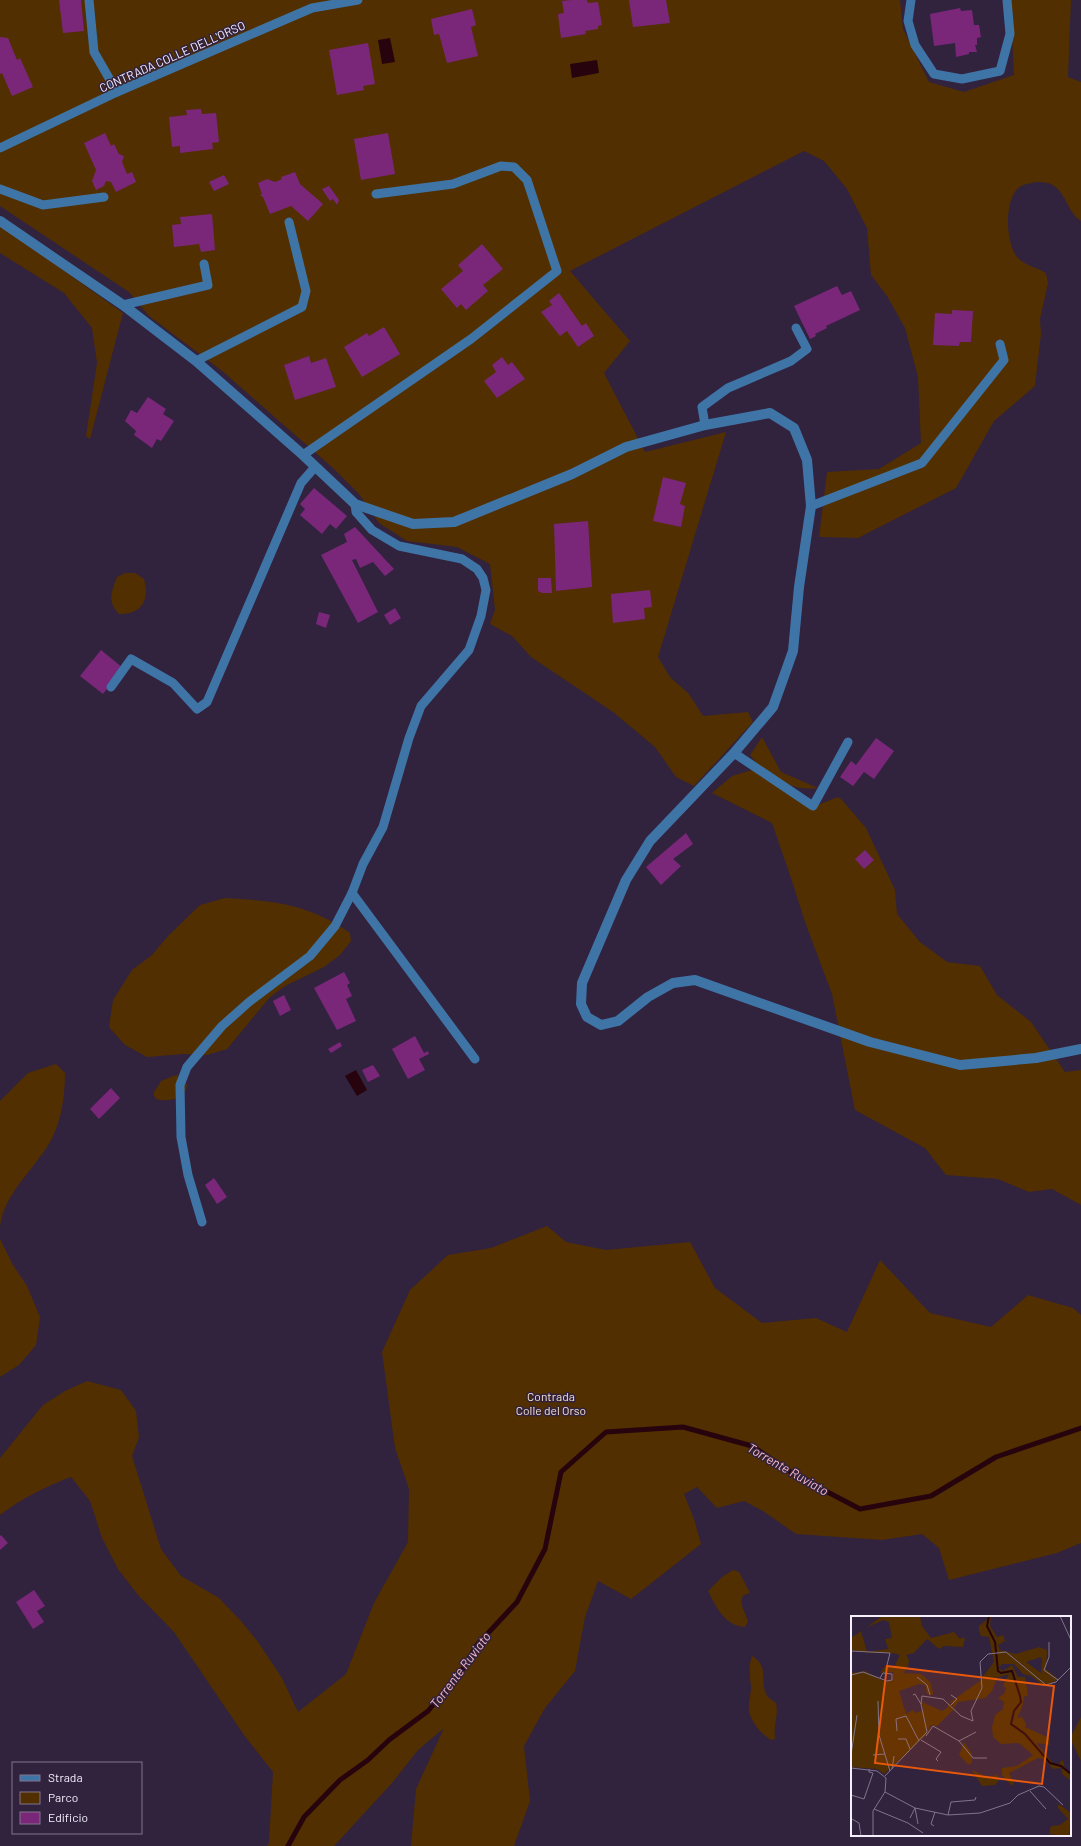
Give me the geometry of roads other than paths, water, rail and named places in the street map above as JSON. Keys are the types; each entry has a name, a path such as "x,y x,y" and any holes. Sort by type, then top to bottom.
{"street":[{"path":"0,221 123,305 196,361 355,504 413,524 454,522 572,474 626,447 705,425 770,413 794,428 807,460 811,506 799,586 793,651 773,707 734,753 650,841 626,880 582,983 581,1004 587,1017 601,1025 618,1020 648,997 673,983 695,980 870,1042 960,1065 1036,1058 1081,1049"}],"lane":[{"path":"89,0 94,52 117,92"},
{"name":"CONTRADA COLLE DELL'ORSO","path":"0,148 117,92 312,8 358,0"},
{"path":"910,0 908,21 915,45 934,74 962,79 1000,71 1010,34 1007,0"},
{"path":"302,455 470,338 557,271 527,180 514,167 501,166 453,184 376,194"},
{"path":"0,189 43,205 104,197"},
{"path":"196,361 302,307 306,291 289,222"},
{"path":"123,305 208,285 204,264"},
{"path":"705,425 702,407 728,388 791,360 807,349 796,328"},
{"path":"811,506 922,463 1004,360 1000,344"},
{"path":"112,687 131,659 173,683 197,709 208,702 301,483 315,467"},
{"path":"202,1222 188,1175 181,1137 180,1085 187,1067 222,1026 249,1002 310,956 335,926 352,893 363,864 383,827 408,738 421,706 470,650 481,616 486,590 483,578 477,569 462,559 399,546 372,530 356,512 355,504"},
{"path":"734,753 813,806 848,742"},
{"path":"352,893 474,1059"}],"waterway":[{"name":"Torrente Ruviato","path":"288,1846 304,1817 340,1780 368,1760 389,1740 428,1711 461,1672 477,1645 517,1602 545,1549 561,1472 606,1432 683,1427 752,1446 795,1475 860,1509 931,1496 996,1457 1081,1428"}],"park label":[{"name":"Contrada Colle del Orso","path":"551,1403"}]}
